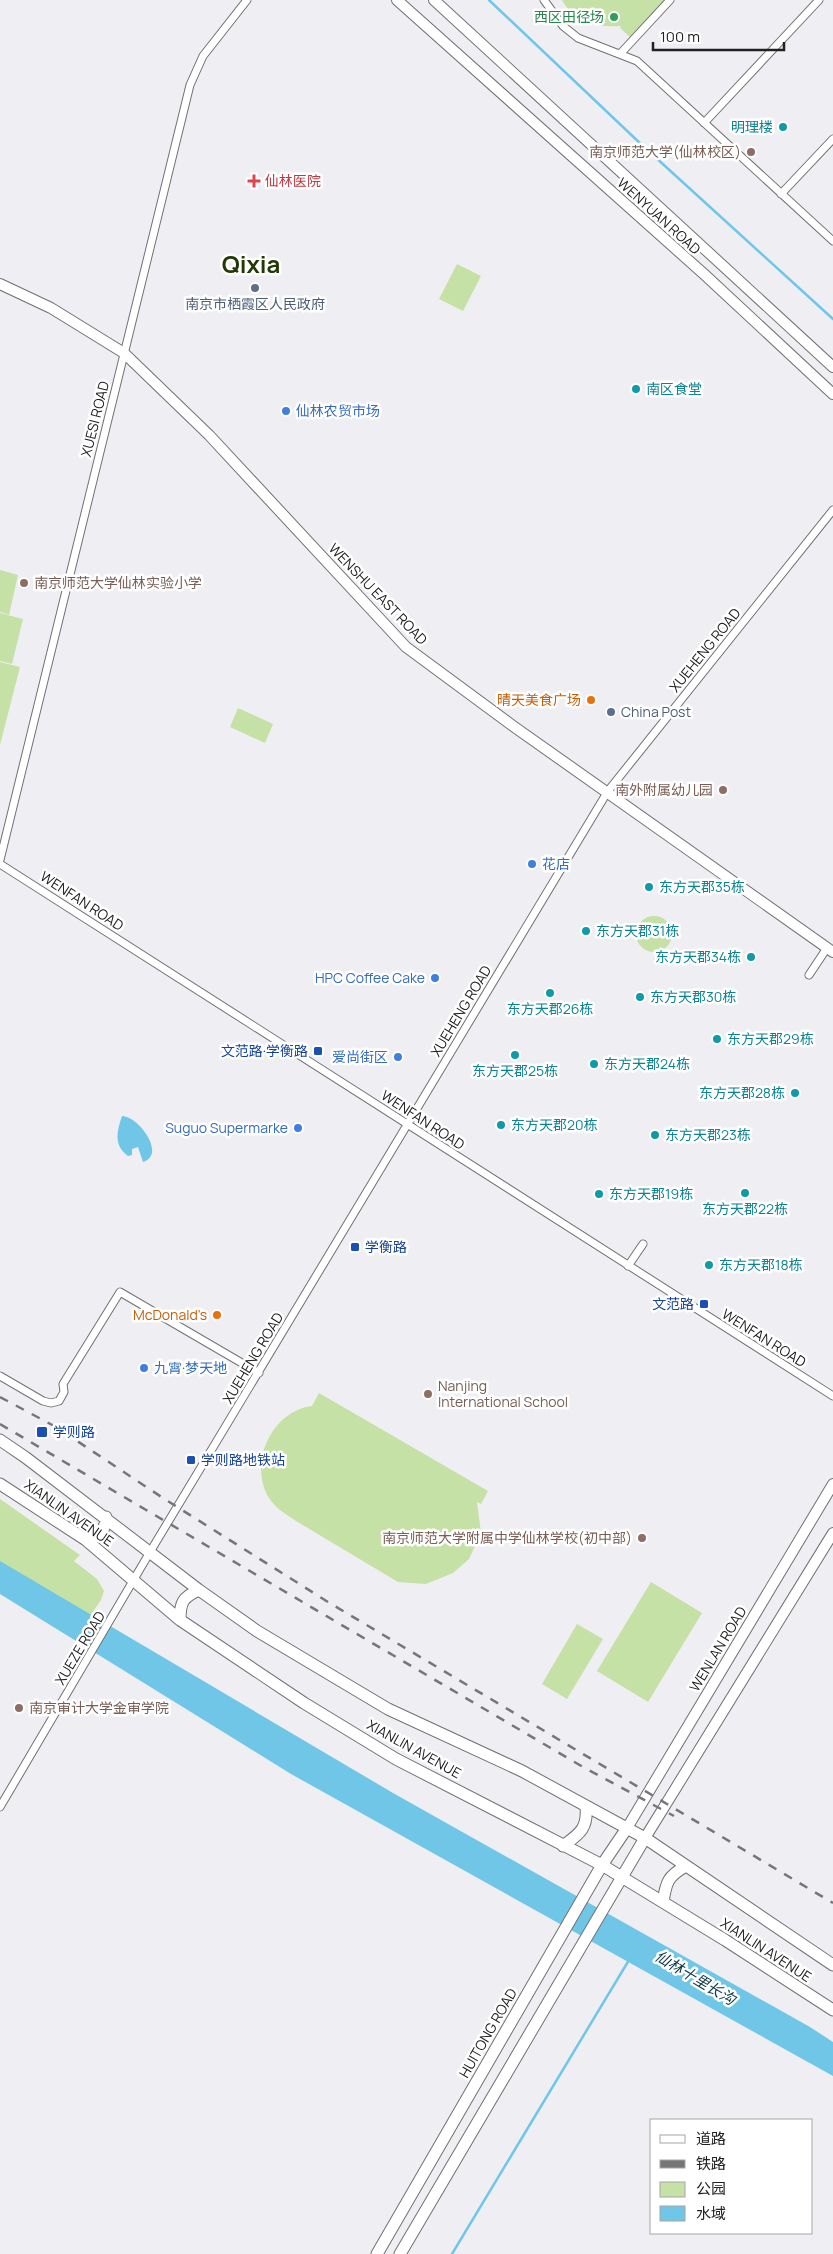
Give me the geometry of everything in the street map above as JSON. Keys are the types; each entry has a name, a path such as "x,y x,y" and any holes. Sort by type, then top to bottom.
{"main road":[{"name":"WENYUAN ROAD","path":"398,0 705,275 833,394"},
{"name":"WENYUAN ROAD","path":"434,0 833,367"},
{"name":"WENSHU EAST ROAD","path":"0,284 51,308 124,353 209,434 406,647 513,726 608,791 830,950"},
{"name":"XIANLIN AVENUE","path":"0,1440 106,1517 199,1590 257,1631 388,1709 522,1771 645,1838 833,1965"},
{"name":"XIANLIN AVENUE","path":"0,1484 86,1540 180,1620 304,1703 396,1760 622,1876 833,2010"},
{"name":"WENLAN ROAD","path":"627,1828 833,1484"},
{"path":"86,1540 99,1536 105,1529 106,1517"},
{"path":"400,2254 612,1892 833,1533"},
{"path":"180,1620 180,1606 185,1596 199,1590"},
{"path":"563,1846 580,1833 587,1819 586,1806"},
{"name":"HUITONG ROAD","path":"377,2254 602,1865 627,1828"},
{"path":"663,1902 665,1886 672,1874 686,1866"}],"street":[{"name":"XUESI ROAD","path":"0,860 190,85 203,56 247,0"},
{"path":"544,0 563,26 578,38 637,61 833,241"},
{"path":"620,54 670,0"},
{"path":"704,123 819,0"},
{"path":"781,194 833,138"},
{"name":"XUEHENG ROAD","path":"150,1552 608,791 833,510"},
{"name":"WENFAN ROAD","path":"0,864 833,1396"},
{"path":"809,976 830,950"},
{"path":"628,1266 643,1244"},
{"path":"0,1376 43,1401 51,1403 58,1401 64,1392 63,1384 120,1292 258,1373"},
{"name":"XUEZE ROAD","path":"0,1807 120,1606 150,1552"}],"green space":[{"name":"西区田径场","path":"562,0 665,0 630,37 620,28 621,26 604,26 587,22 573,14"},
{"path":"457,264 481,276 463,311 439,299"},
{"path":"0,570 18,575 9,615 0,612"},
{"path":"0,613 23,619 12,664 0,661"},
{"path":"0,662 20,667 0,745"},
{"path":"238,708 273,724 265,743 230,727"},
{"path":"654,916 661,917 667,921 671,927 671,941 667,947 661,951 654,952 647,951 641,947 637,941 636,934 637,927 641,921 647,917"},
{"path":"319,1393 488,1491 481,1504 477,1502 481,1533 469,1559 453,1573 426,1584 398,1582 296,1521 281,1511 269,1498 263,1484 261,1470 267,1441 275,1428 285,1418 298,1410 312,1406"},
{"path":"0,1499 80,1555 74,1561 97,1579 104,1591 101,1600 89,1617 0,1562"},
{"path":"651,1582 702,1613 648,1702 597,1671"},
{"path":"577,1624 603,1639 567,1699 542,1684"}],"water":[{"path":"122,1116 135,1122 148,1136 152,1151 150,1158 143,1162 138,1147 132,1149 132,1155 128,1156 120,1147 118,1132"},
{"name":"仙林十里长沟","path":"0,1561 393,1793 810,2027 833,2042 833,2076 291,1774 0,1594"}],"waterway":[{"path":"489,0 643,146 833,319"},
{"path":"452,2254 629,1960"}],"railway":[{"path":"0,1397 56,1427 163,1498 328,1602 833,1903"},
{"path":"0,1424 583,1767 674,1816"}],"place":[{"name":"西区田径场","path":"614,17"},
{"name":"明理楼","path":"783,127"},
{"name":"南京师范大学(仙林校区)","path":"751,152"},
{"name":"仙林医院","path":"254,181"},
{"name":"南京市栖霞区人民政府","path":"255,288"},
{"name":"南区食堂","path":"636,389"},
{"name":"仙林农贸市场","path":"286,411"},
{"name":"南京师范大学仙林实验小学","path":"24,583"},
{"name":"晴天美食广场","path":"591,700"},
{"name":"China Post","path":"611,712"},
{"name":"南外附属幼儿园","path":"723,790"},
{"name":"花店","path":"532,864"},
{"name":"东方天郡35栋","path":"649,887"},
{"name":"东方天郡31栋","path":"586,931"},
{"name":"东方天郡34栋","path":"751,957"},
{"name":"HPC Coffee Cake","path":"435,978"},
{"name":"东方天郡26栋","path":"550,993"},
{"name":"东方天郡30栋","path":"640,997"},
{"name":"东方天郡29栋","path":"717,1039"},
{"name":"文范路·学衡路","path":"318,1051"},
{"name":"东方天郡25栋","path":"515,1055"},
{"name":"爱尚街区","path":"398,1057"},
{"name":"东方天郡24栋","path":"594,1064"},
{"name":"东方天郡28栋","path":"795,1093"},
{"name":"东方天郡20栋","path":"501,1125"},
{"name":"Suguo Supermarke","path":"298,1128"},
{"name":"东方天郡23栋","path":"655,1135"},
{"name":"东方天郡22栋","path":"745,1193"},
{"name":"东方天郡19栋","path":"599,1194"},
{"name":"学衡路","path":"355,1247"},
{"name":"东方天郡18栋","path":"709,1265"},
{"name":"文范路","path":"704,1304"},
{"name":"McDonald's","path":"217,1315"},
{"name":"九霄·梦天地","path":"144,1368"},
{"name":"Nanjing International School","path":"428,1394"},
{"name":"学则路","path":"42,1432"},
{"name":"学则路地铁站","path":"191,1460"},
{"name":"南京师范大学附属中学仙林学校(初中部)","path":"642,1538"},
{"name":"南京审计大学金审学院","path":"19,1708"}],"district":[{"name":"Qixia","path":"251,265"}]}
